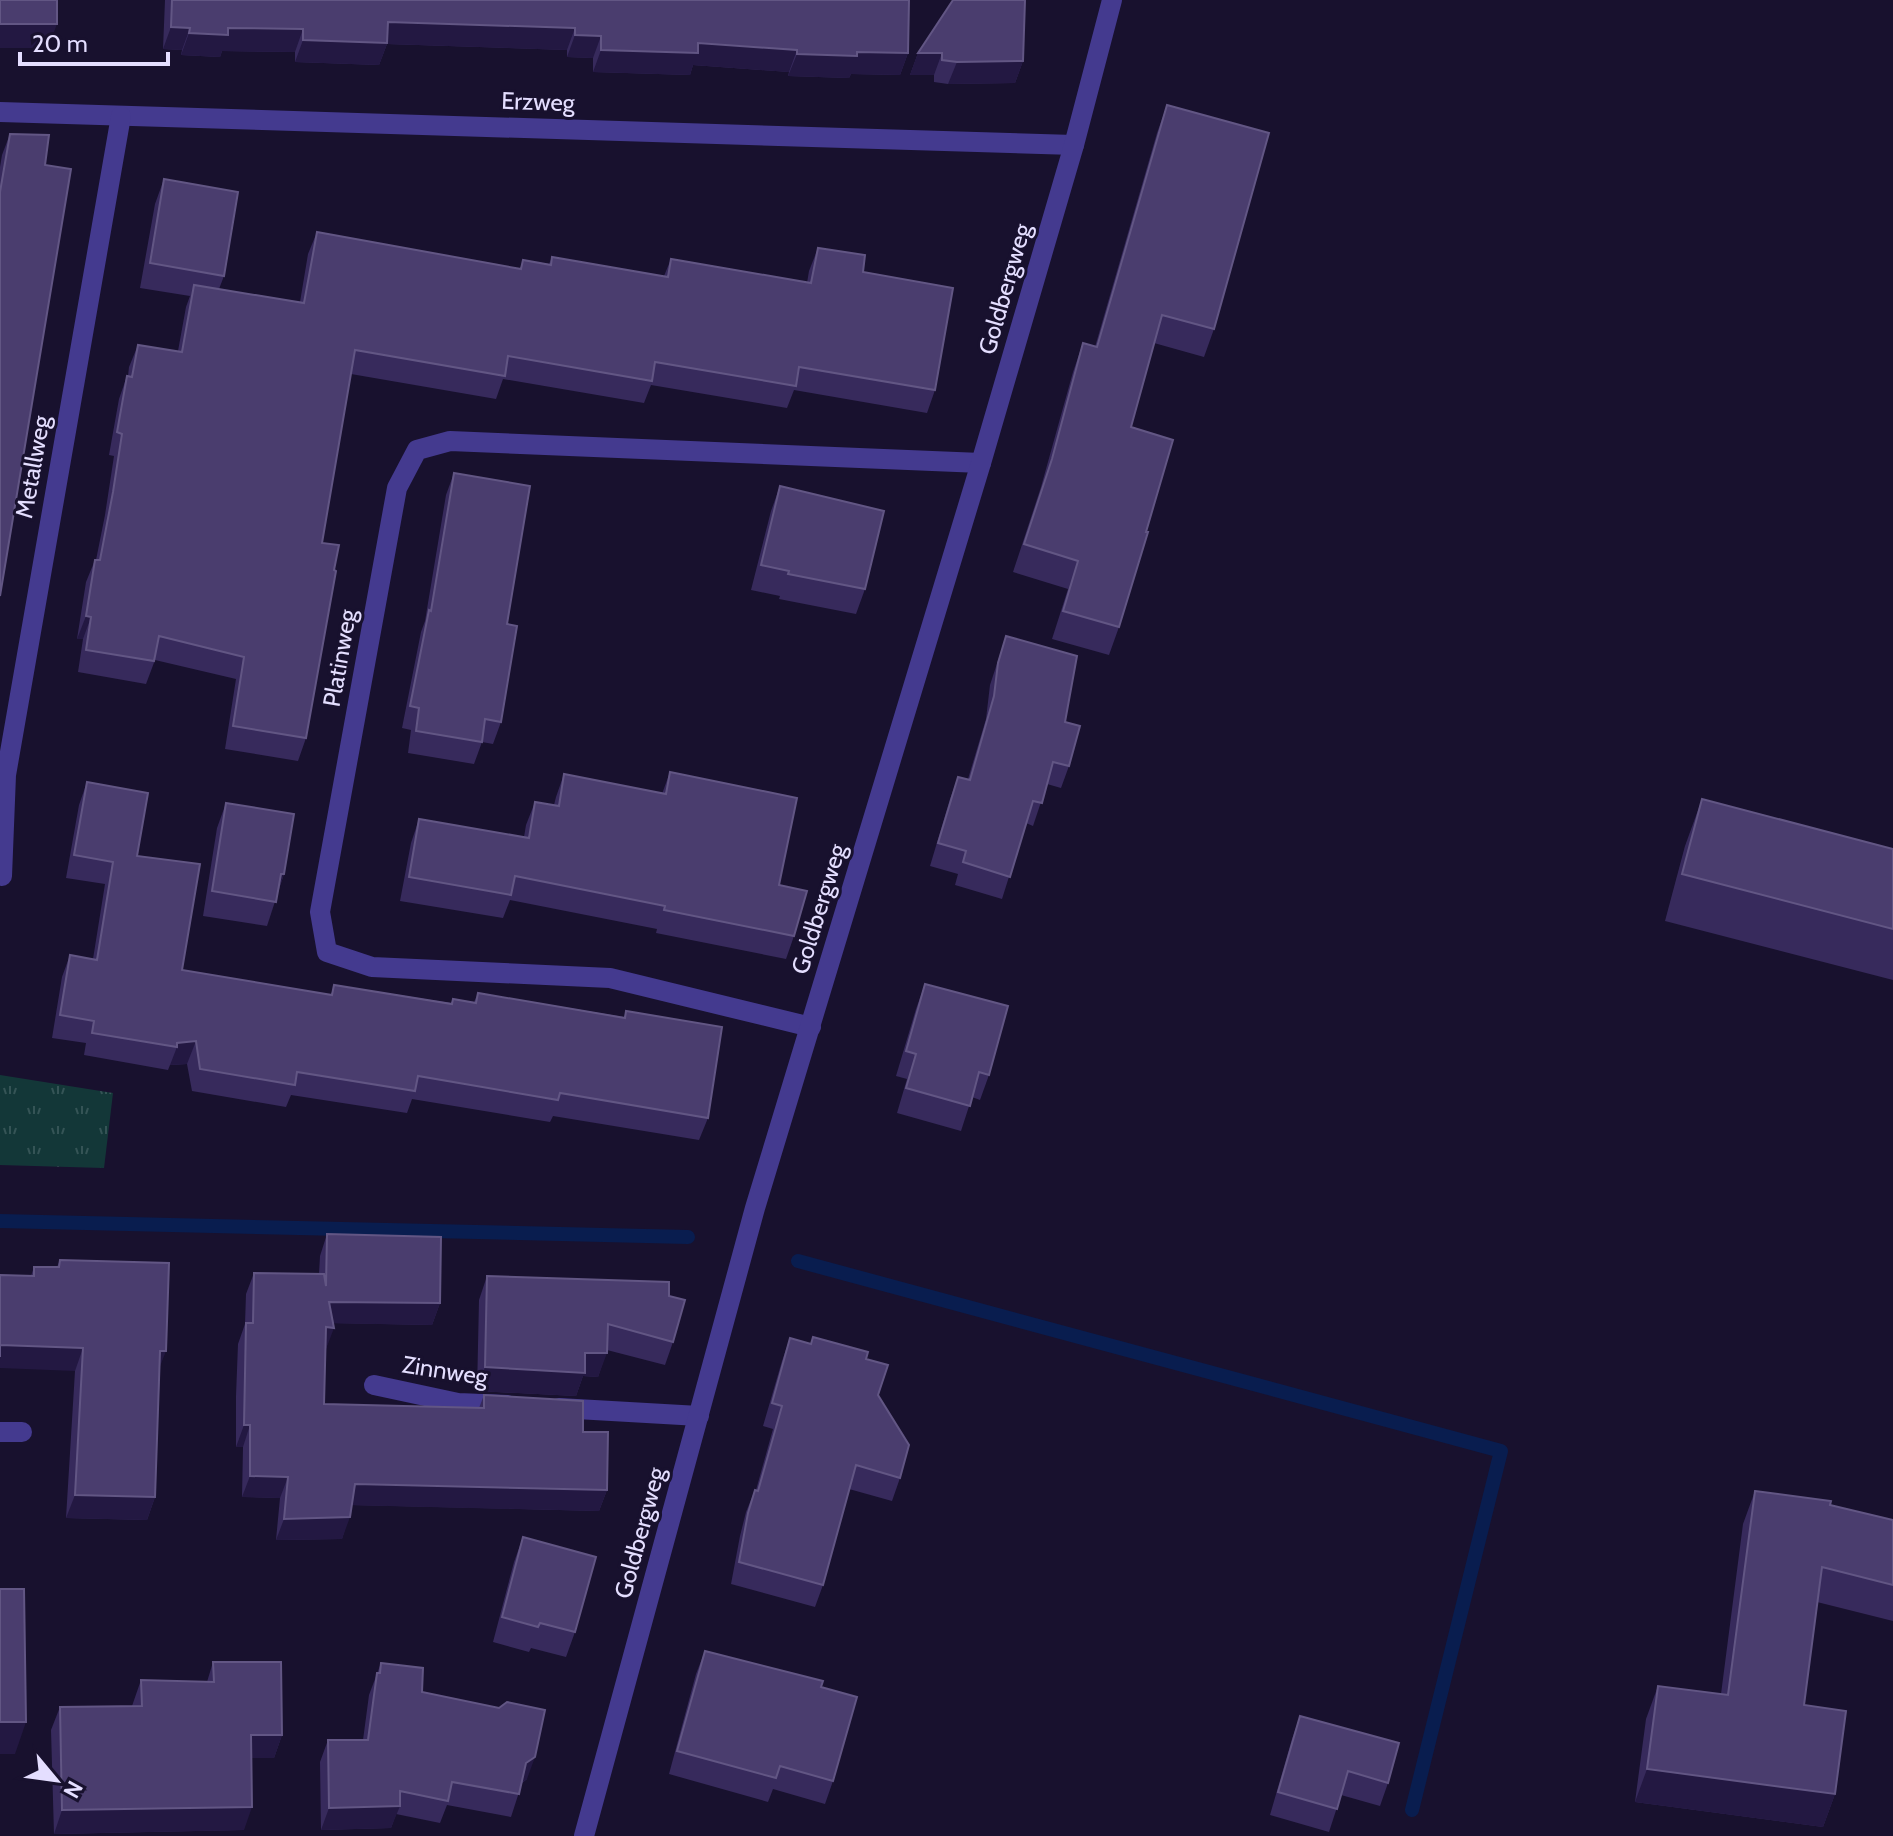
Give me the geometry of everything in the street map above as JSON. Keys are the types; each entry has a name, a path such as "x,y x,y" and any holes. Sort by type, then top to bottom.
{"street":[{"name":"Goldbergweg","path":"584,1836 755,1208 981,463 1074,145 1112,0"},
{"name":"Erzweg","path":"0,112 1074,145"},
{"name":"Metallweg","path":"2,876 6,775 121,116"},
{"name":"Platinweg","path":"811,1027 610,978 372,967 327,952 320,912 397,488 417,450 450,441 981,463"},
{"name":"Zinnweg","path":"374,1385 458,1403 699,1416"},
{"path":"0,1432 22,1432"}],"green space":[{"path":"0,1075 113,1093 104,1168 0,1165"}],"building":[{"path":"0,0 57,0 57,24 0,24"},
{"path":"172,0 909,0 908,53 857,52 857,56 797,54 797,50 698,43 698,53 601,50 601,36 575,35 575,28 388,22 387,43 303,40 303,29 228,28 228,35 189,33 190,28 171,27"},
{"path":"953,0 1025,0 1023,61 957,62 942,60 942,53 918,53"},
{"path":"1167,105 1269,133 1214,329 1162,315 1131,427 1173,440 1119,627 1063,611 1078,561 1024,544 1052,459 1083,343 1097,347"},
{"path":"10,134 49,135 45,165 71,169 0,596 0,192"},
{"path":"164,179 238,192 224,276 150,263"},
{"path":"317,232 521,269 523,260 551,265 552,257 668,277 671,259 811,283 818,248 865,255 863,272 953,288 935,390 799,367 796,386 655,362 652,381 508,356 505,376 355,350 322,543 339,545 336,571 306,738 233,726 244,657 159,636 154,661 86,650 91,617 86,616 95,560 100,560 113,492 122,434 117,432 127,376 132,377 138,345 182,352 194,285 304,303"},
{"path":"454,473 530,486 507,624 517,626 501,722 485,719 482,742 416,731 419,708 410,706 431,611"},
{"path":"780,486 884,511 865,589 788,574 789,571 761,565"},
{"path":"1006,636 1077,656 1065,722 1080,726 1069,766 1053,762 1042,803 1033,801 1010,877 963,862 966,851 938,843 958,777 970,780 994,696 998,663"},
{"path":"670,772 797,798 779,885 807,891 794,936 515,876 511,895 409,877 419,819 529,838 535,802 559,806 564,774 666,794"},
{"path":"87,782 148,793 137,856 200,864 182,970 332,995 334,985 452,1004 453,999 476,1003 478,993 625,1018 626,1011 722,1027 708,1118 560,1093 558,1100 418,1076 415,1091 297,1072 295,1085 200,1069 196,1041 177,1043 177,1047 92,1033 94,1021 60,1015 70,955 97,960 113,862 74,855"},
{"path":"1702,799 1893,849 1893,929 1682,874"},
{"path":"226,803 294,814 276,902 212,891"},
{"path":"925,984 1008,1006 989,1075 979,1072 970,1106 906,1088 916,1054 906,1051"},
{"path":"327,1234 441,1237 440,1303 329,1302 334,1328 326,1327 324,1404 484,1408 484,1395 583,1401 583,1432 608,1432 607,1490 355,1484 350,1517 284,1519 288,1477 250,1476 250,1425 244,1425 246,1323 253,1323 254,1273 324,1274 326,1286"},
{"path":"60,1260 169,1263 166,1351 160,1351 155,1497 75,1495 83,1348 0,1345 0,1275 34,1276 34,1267 59,1267"},
{"path":"487,1276 669,1282 669,1296 685,1300 673,1342 608,1324 607,1353 585,1353 585,1373 485,1367"},
{"path":"813,1337 868,1352 866,1359 888,1365 878,1395 909,1445 900,1478 856,1465 823,1585 739,1562 748,1513 755,1490 758,1491 782,1406 772,1403 790,1338 811,1344"},
{"path":"1755,1491 1831,1501 1830,1505 1893,1520 1893,1585 1822,1567 1804,1705 1846,1711 1835,1794 1647,1769 1658,1686 1728,1695"},
{"path":"523,1537 596,1557 575,1632 540,1623 538,1627 502,1617"},
{"path":"0,1589 24,1589 26,1722 0,1722"},
{"path":"705,1651 823,1681 821,1687 857,1697 833,1781 780,1766 776,1778 677,1751"},
{"path":"213,1662 281,1662 282,1735 251,1735 252,1807 62,1810 60,1707 142,1706 141,1680 214,1682"},
{"path":"381,1663 423,1668 422,1692 499,1708 507,1702 545,1710 535,1757 526,1763 519,1794 452,1782 448,1801 400,1791 400,1806 329,1808 328,1740 368,1740"},
{"path":"1300,1716 1399,1743 1388,1783 1348,1771 1337,1809 1278,1792"}],"waterway":[{"path":"0,1221 688,1237"},
{"path":"798,1261 1501,1451 1412,1810"}]}
